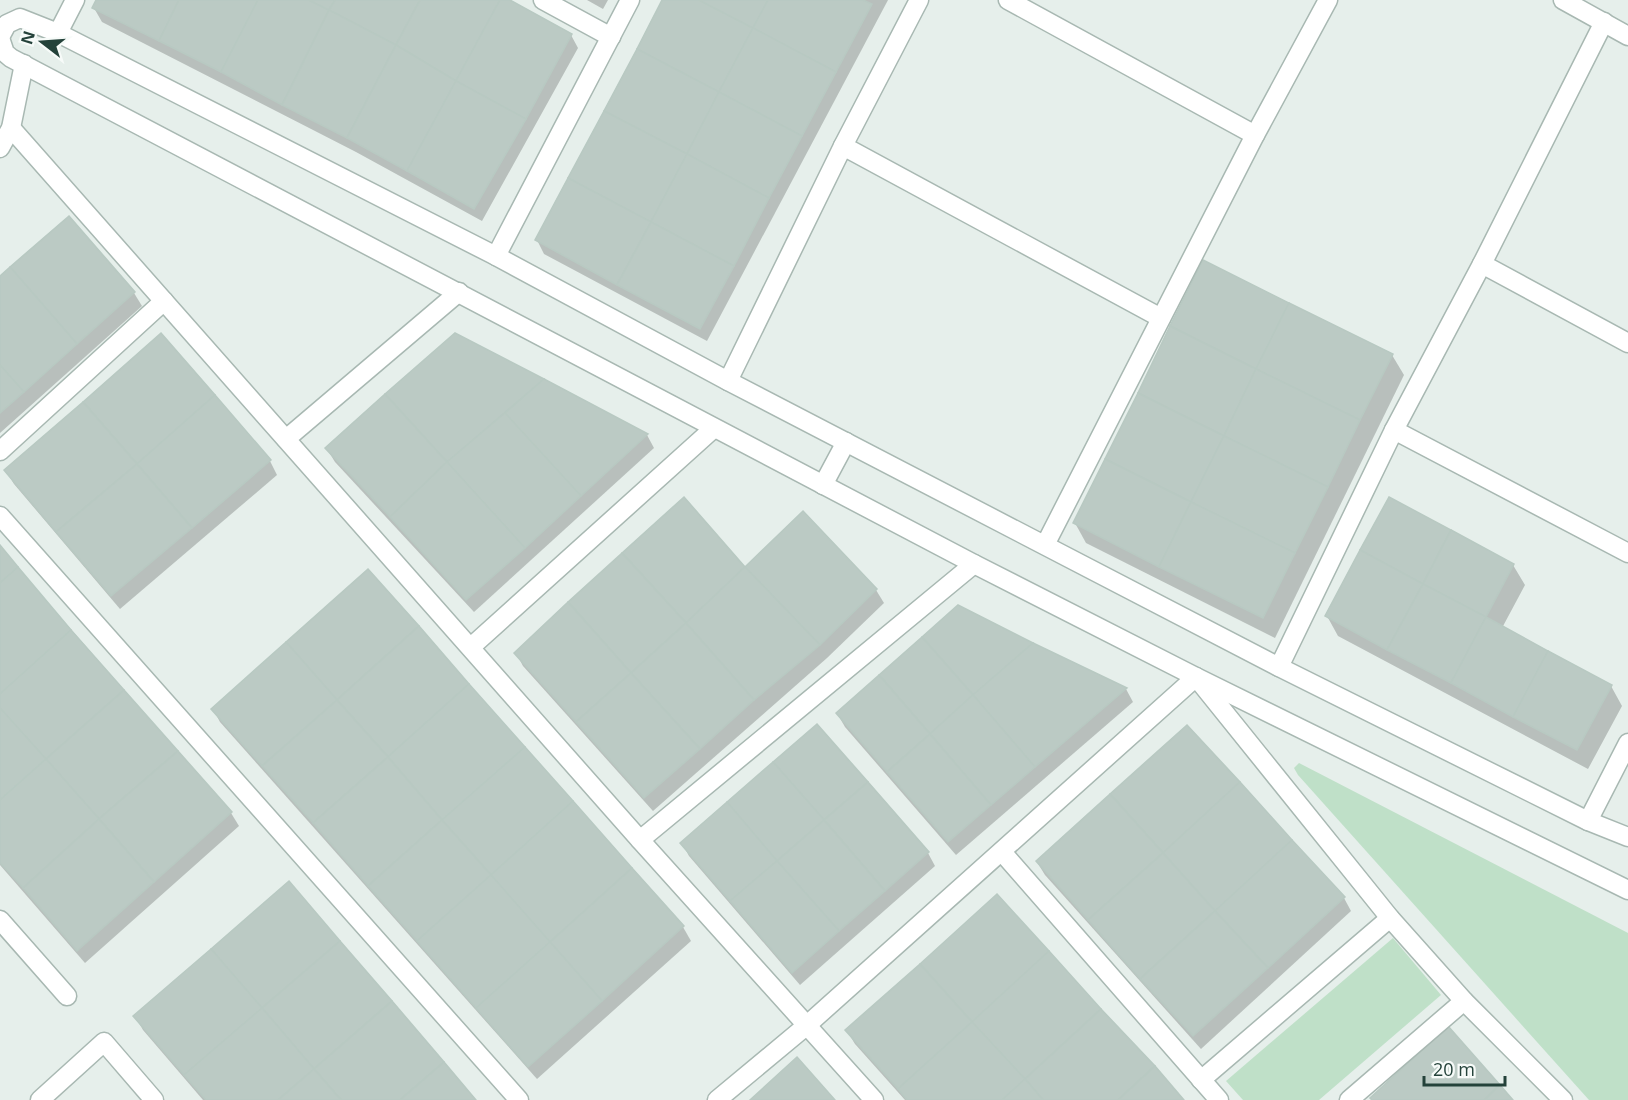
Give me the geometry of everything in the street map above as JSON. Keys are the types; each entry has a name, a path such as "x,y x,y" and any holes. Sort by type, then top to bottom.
{"street":[{"path":"57,33 75,0"},
{"path":"543,0 611,37"},
{"path":"496,256 630,0"},
{"path":"728,381 843,146 919,0"},
{"path":"1008,0 1256,135"},
{"path":"1045,545 1328,0"},
{"path":"1563,0 1628,36"},
{"path":"1628,837 1588,821 1279,667 728,381 496,256 57,33 20,18 7,24 0,38 5,52 24,64 714,428 1196,677 1628,890"},
{"path":"1279,667 1394,430 1482,264 1604,22"},
{"path":"0,148 11,128 24,64"},
{"path":"11,128 640,840 874,1100"},
{"path":"843,146 1161,318"},
{"path":"1482,264 1628,343"},
{"path":"286,439 459,292"},
{"path":"0,451 165,301"},
{"path":"471,647 714,428"},
{"path":"1394,430 1628,553"},
{"path":"823,485 846,442"},
{"path":"0,516 519,1100"},
{"path":"640,840 974,564"},
{"path":"717,1100 806,1026 1196,677"},
{"path":"1196,677 1390,918 1464,1001 1563,1100"},
{"path":"1588,821 1628,743"},
{"path":"1002,852 1219,1100"},
{"path":"1201,1080 1390,918"},
{"path":"0,920 67,996"},
{"path":"1349,1100 1464,1001"},
{"path":"40,1100 104,1042 154,1100"}],"green space":[{"path":"1299,763 1628,933 1628,1100 1589,1100 1298,775 1294,768"},
{"path":"1393,938 1441,995 1319,1100 1243,1100 1226,1081"}],"building":[{"path":"96,0 179,0 159,41 92,8"},
{"path":"179,0 258,0 221,72 159,41"},
{"path":"258,0 309,0 329,10 282,105 221,72"},
{"path":"309,0 335,0 329,10"},
{"path":"335,0 420,0 396,45 329,10"},
{"path":"420,0 500,0 456,81 396,45"},
{"path":"500,0 510,0 572,34 526,119 456,81"},
{"path":"662,0 699,0 753,28 719,92 637,49"},
{"path":"699,0 768,0 753,28"},
{"path":"768,0 863,0 872,4 836,72 753,28"},
{"path":"329,10 396,45 347,138 282,105"},
{"path":"753,28 836,72 802,136 719,92"},
{"path":"396,45 456,81 407,171 347,138"},
{"path":"637,49 719,92 687,154 604,111"},
{"path":"456,81 526,119 474,209 407,171"},
{"path":"719,92 802,136 769,198 687,154"},
{"path":"604,111 687,154 651,222 568,178"},
{"path":"687,154 769,198 734,266 651,222"},
{"path":"568,178 651,222 617,285 535,240"},
{"path":"69,216 135,292 77,344 10,267"},
{"path":"651,222 734,266 700,329 617,285"},
{"path":"1203,260 1289,303 1256,369 1170,326"},
{"path":"10,267 77,344 24,392 0,365 0,276"},
{"path":"1289,303 1393,354 1360,420 1256,369"},
{"path":"1170,326 1256,369 1224,436 1138,393"},
{"path":"161,333 215,395 137,464 83,402"},
{"path":"455,333 544,379 447,462 385,394"},
{"path":"0,365 24,392 0,413"},
{"path":"1256,369 1360,420 1328,487 1224,436"},
{"path":"544,379 648,434 581,496 505,413"},
{"path":"1138,393 1224,436 1191,502 1105,459"},
{"path":"385,394 447,462 390,517 325,448"},
{"path":"215,395 271,460 192,528 137,464"},
{"path":"83,402 137,464 56,532 4,470"},
{"path":"505,413 581,496 525,548 447,462"},
{"path":"1224,436 1328,487 1295,553 1191,502"},
{"path":"1105,459 1191,502 1159,567 1073,523"},
{"path":"447,462 525,548 466,600 390,517"},
{"path":"137,464 192,528 111,596 56,532"},
{"path":"684,497 745,567 686,623 622,553"},
{"path":"1389,497 1451,530 1423,584 1360,550"},
{"path":"1191,502 1295,553 1263,618 1159,567"},
{"path":"803,511 877,589 820,645 745,567"},
{"path":"1451,530 1514,564 1486,617 1423,584"},
{"path":"0,545 18,567 0,583"},
{"path":"1360,550 1423,584 1387,650 1325,616"},
{"path":"622,553 686,623 631,673 568,602"},
{"path":"18,567 71,630 0,694 0,583"},
{"path":"745,567 820,645 754,700 686,623"},
{"path":"368,569 419,626 337,700 286,642"},
{"path":"1423,584 1486,617 1451,683 1387,650"},
{"path":"568,602 631,673 576,722 514,653"},
{"path":"958,605 1033,643 973,695 922,637"},
{"path":"1486,617 1548,651 1513,717 1451,683"},
{"path":"686,623 754,700 700,749 631,673"},
{"path":"419,626 469,684 388,757 337,700"},
{"path":"71,630 124,690 46,759 0,708 0,694"},
{"path":"922,637 973,695 930,734 879,675"},
{"path":"286,642 337,700 262,766 211,709"},
{"path":"1033,643 1127,688 1035,767 973,695"},
{"path":"1548,651 1612,685 1577,750 1513,717"},
{"path":"631,673 700,749 644,798 576,722"},
{"path":"879,675 930,734 887,772 836,713"},
{"path":"469,684 525,747 442,820 388,757"},
{"path":"124,690 178,751 99,819 46,759"},
{"path":"973,695 1035,767 991,805 930,734"},
{"path":"337,700 388,757 313,823 262,766"},
{"path":"0,708 46,759 0,800"},
{"path":"817,724 868,782 824,820 773,762"},
{"path":"1187,725 1240,782 1163,853 1110,794"},
{"path":"930,734 991,805 948,842 887,772"},
{"path":"525,747 573,801 491,875 442,820"},
{"path":"178,751 232,812 154,882 99,819"},
{"path":"388,757 442,820 368,886 313,823"},
{"path":"46,759 99,819 23,888 0,863 0,800"},
{"path":"773,762 824,820 777,861 727,802"},
{"path":"868,782 929,852 885,891 824,820"},
{"path":"1240,782 1292,840 1215,911 1163,853"},
{"path":"1110,794 1163,853 1088,920 1036,861"},
{"path":"573,801 632,868 550,942 491,875"},
{"path":"727,802 777,861 730,901 680,843"},
{"path":"99,819 154,882 77,951 23,888"},
{"path":"442,820 491,875 417,941 368,886"},
{"path":"824,820 885,891 839,931 777,861"},
{"path":"1292,840 1345,897 1268,968 1215,911"},
{"path":"1163,853 1215,911 1140,979 1088,920"},
{"path":"777,861 839,931 792,973 730,901"},
{"path":"632,868 684,926 602,1001 550,942"},
{"path":"491,875 550,942 476,1008 417,941"},
{"path":"289,881 340,941 262,1008 211,949"},
{"path":"997,894 1049,951 972,1022 920,964"},
{"path":"1215,911 1268,968 1193,1036 1140,979"},
{"path":"340,941 392,1001 314,1069 262,1008"},
{"path":"550,942 602,1001 528,1067 476,1008"},
{"path":"211,949 262,1008 184,1075 133,1016"},
{"path":"1049,951 1101,1009 1025,1079 972,1022"},
{"path":"920,964 972,1022 898,1089 845,1030"},
{"path":"392,1001 444,1062 400,1100 341,1100 314,1069"},
{"path":"262,1008 314,1069 278,1100 206,1100 184,1075"},
{"path":"1101,1009 1155,1066 1118,1100 1043,1100 1025,1079"},
{"path":"972,1022 1025,1079 1002,1100 907,1100 898,1089"},
{"path":"1448,1026 1500,1085 1484,1100 1372,1100 1370,1098"},
{"path":"797,1057 835,1100 750,1100"},
{"path":"444,1062 476,1100 400,1100"},
{"path":"1155,1066 1184,1100 1118,1100"},
{"path":"314,1069 341,1100 278,1100"},
{"path":"1025,1079 1043,1100 1002,1100"},
{"path":"1500,1085 1513,1100 1484,1100"}]}
